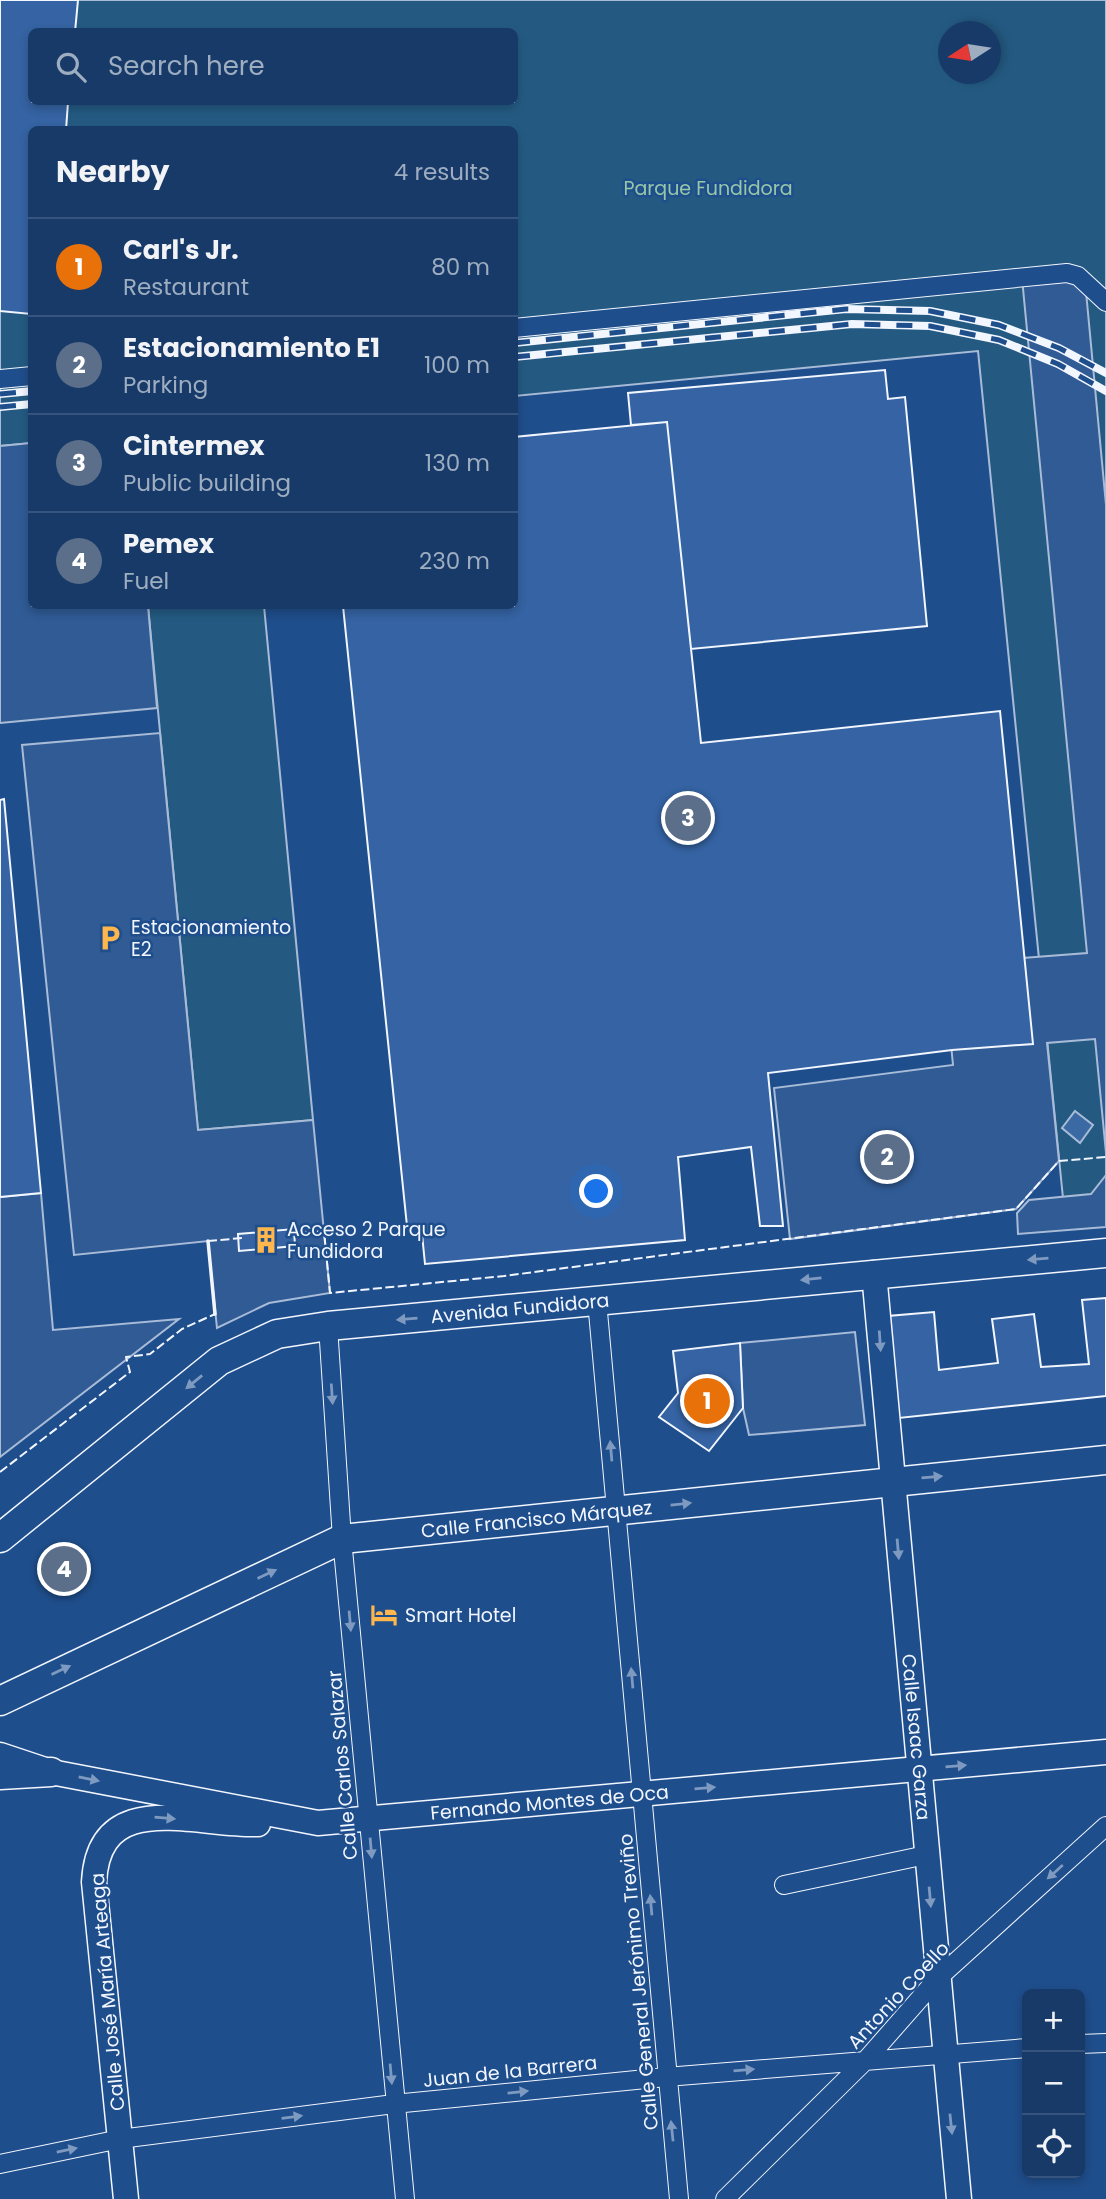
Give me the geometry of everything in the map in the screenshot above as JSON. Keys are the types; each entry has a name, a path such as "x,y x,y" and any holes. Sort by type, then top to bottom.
{"main road":[{"name":"Avenida Fundidora","path":"0,1538 219,1361 277,1334 328,1326 1106,1253"},
{"name":"Calle Francisco Márquez","path":"0,1701 342,1539 1106,1460"},
{"path":"0,1775 51,1772"}],"street":[{"path":"518,328 1068,273 1078,275 1106,302"},
{"path":"0,379 28,376"},
{"name":"Calle Isaac Garza","path":"874,1273 959,2199"},
{"name":"Calle General Jerónimo Treviño","path":"597,1301 679,2199"},
{"name":"Calle Carlos Salazar","path":"328,1326 342,1539 405,2199"},
{"name":"Fernando Montes de Oca","path":"0,1755 51,1772 318,1823 1106,1752"},
{"name":"Calle José María Arteaga","path":"126,2199 94,1882 101,1845 118,1828 151,1817 249,1825 318,1823"},
{"name":"Antonio Coello","path":"725,2199 865,2061 937,1979 1106,1826"},
{"path":"784,1885 926,1855"},
{"path":"1085,2044 1106,2043"},
{"name":"Juan de la Barrera","path":"0,2164 120,2139 394,2104 666,2077 1022,2048"}],"green space":[{"name":"Parque Fundidora","path":"0,0 1106,0 1106,1215 1065,1218 978,351 518,396 518,126 28,126 28,443 0,446"},
{"path":"148,609 264,609 313,1120 198,1130"}],"shaded area":[{"path":"1022,278 1085,281 1106,505 1106,1153 1095,1039 1047,1043 1059,1161 1016,1209 790,1239 774,1088 953,1065 943,964 1087,953"},
{"path":"28,443 28,609 148,609 157,708 0,723 0,446"},
{"name":"Estacionamiento E2","path":"160,733 198,1130 313,1120 330,1293 269,1303 217,1328 208,1241 74,1255 22,745"},
{"path":"1075,1111 1093,1125 1080,1143 1062,1128"},
{"path":"1106,1175 1106,1227 1018,1234 1017,1213 1029,1200 1091,1194"},
{"path":"41,1193 53,1330 179,1319 0,1457 0,1197"},
{"path":"855,1332 865,1425 749,1435 743,1408 740,1343"}],"building":[{"path":"0,0 78,0 75,28 28,28 28,105 68,105 66,126 28,126 28,314 0,311"},
{"path":"885,370 888,399 905,397 927,626 691,649 667,422 631,425 628,393"},
{"path":"667,422 701,743 1000,711 1033,1044 952,1050 768,1073 783,1226 760,1226 751,1147 678,1157 685,1240 425,1264 421,1224 407,1226 343,609 518,609 518,437"},
{"path":"4,799 41,1193 0,1197 0,800"},
{"name":"Acceso 2 Parque Fundidora","path":"294,1229 295,1246 239,1251 238,1234"},
{"path":"1106,1298 1106,1396 899,1418 888,1316 934,1312 939,1370 998,1363 992,1319 1034,1314 1041,1367 1089,1364 1082,1300"},
{"path":"740,1343 743,1408 709,1451 659,1417 678,1393 673,1351"}],"railway":[{"path":"518,343 846,309 930,311 999,325 1059,348 1106,373"},
{"path":"518,357 852,324 930,326 999,340 1058,364 1106,391"},
{"path":"0,394 28,391"},
{"path":"0,407 28,404"}],"fence":[{"path":"292,1234 324,1231 330,1293 504,1276 1016,1209 1059,1161 1106,1157"},
{"path":"208,1241 243,1238"},
{"path":"0,1472 130,1372 126,1357 150,1354 182,1329 215,1314"}],"wall":[{"path":"208,1241 215,1314"}],"place":[{"name":"Cintermex","path":"688,818"},
{"name":"Estacionamiento E2","path":"110,938"},
{"name":"Estacionamiento E1","path":"887,1157"},
{"name":"Acceso 2 Parque Fundidora","path":"266,1240"},
{"name":"Carl's Jr.","path":"707,1401"},
{"name":"Pemex","path":"64,1569"},
{"name":"Smart Hotel","path":"384,1615"}]}
